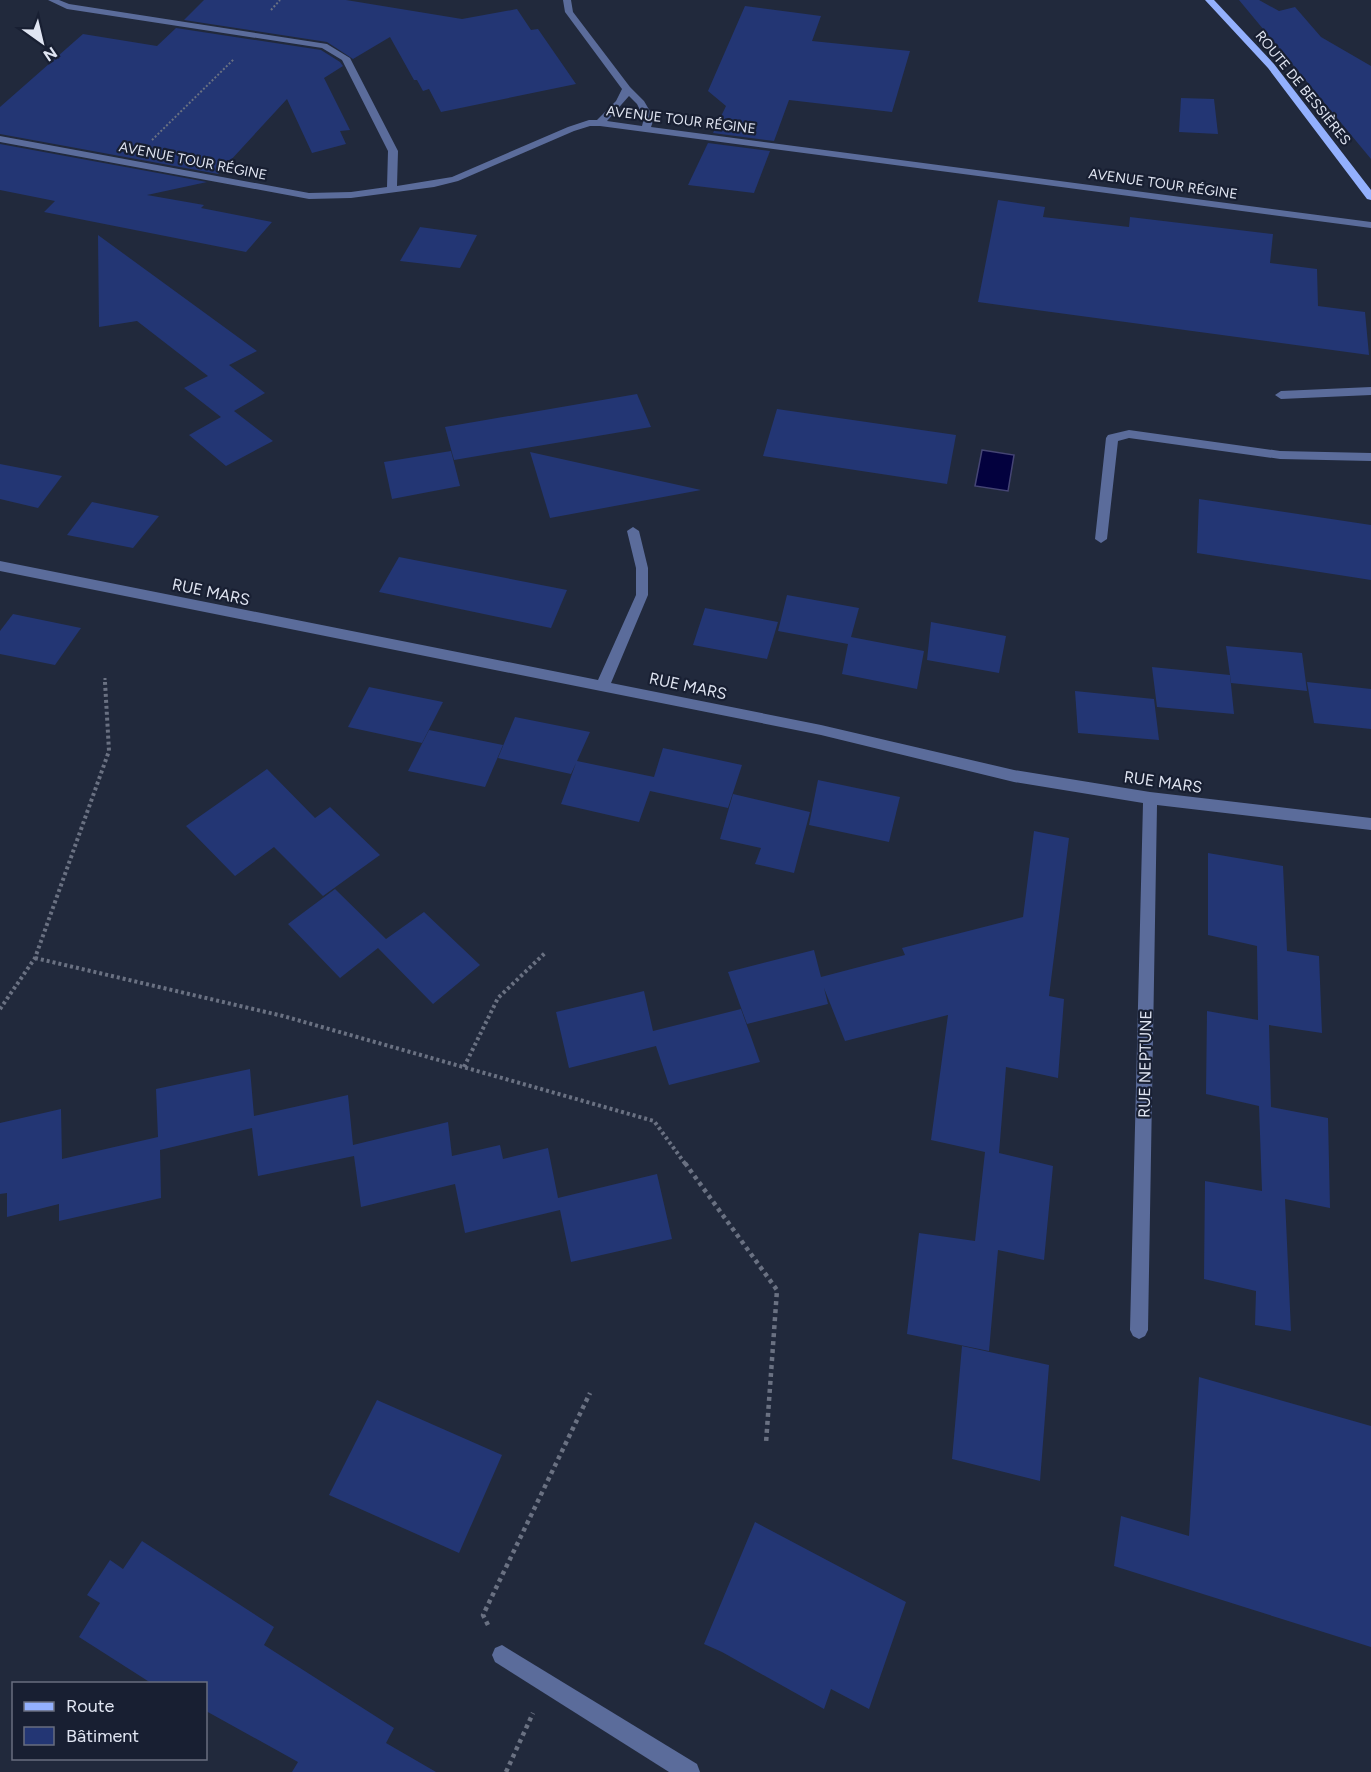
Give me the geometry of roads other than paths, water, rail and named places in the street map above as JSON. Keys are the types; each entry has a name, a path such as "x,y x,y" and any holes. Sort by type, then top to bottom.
{"main road":[{"name":"ROUTE DE BESSIÈRES","path":"1209,0 1271,66 1371,197"}],"street":[{"path":"52,0 67,6 324,46 346,58 393,151 392,189"},
{"path":"567,0 569,12 627,89 641,103 649,118 646,129"},
{"path":"600,123 609,111 626,97 627,89"},
{"name":"AVENUE TOUR RÉGINE","path":"0,139 309,196 351,195 455,179 571,129 589,123 600,123 1371,225"},
{"path":"1281,395 1371,391"},
{"path":"1101,539 1112,438 1129,434 1331,460 1371,457"},
{"path":"603,685 642,595 642,568 633,531"},
{"name":"RUE MARS","path":"0,566 821,730 1014,776 1150,798 1371,824"},
{"name":"RUE NEPTUNE","path":"1139,1330 1150,798"},
{"path":"502,1654 689,1772"}]}
